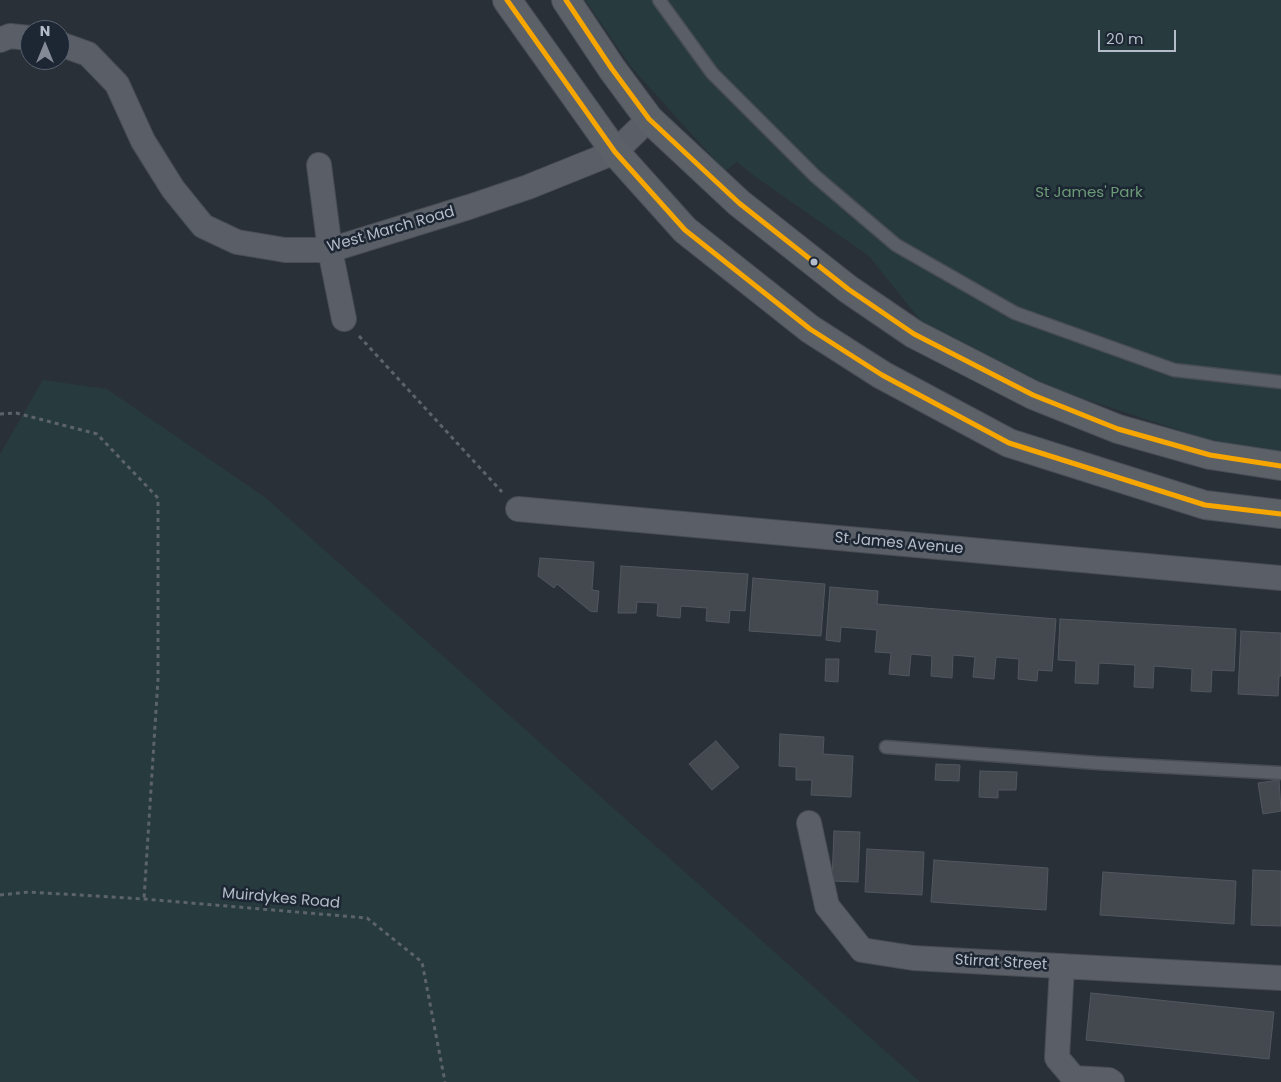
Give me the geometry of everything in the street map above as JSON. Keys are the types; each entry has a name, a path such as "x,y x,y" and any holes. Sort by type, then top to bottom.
{"main road":[{"path":"507,0 615,152 685,230 810,329 882,375 1009,443 1205,504 1281,514"},
{"path":"566,0 612,69 649,119 739,203 848,289 914,334 1033,395 1118,429 1210,455 1281,466"}],"street":[{"path":"0,40 10,36 20,37"},
{"name":"West March Road","path":"70,48 88,54 117,84 143,141 173,189 203,226 237,242 285,250 330,250 528,187 615,152 649,119"},
{"path":"319,165 330,250 344,319"},
{"name":"St James Avenue","path":"518,509 1281,578"},
{"name":"Stirrat Street","path":"810,823 827,906 862,950 913,958 1281,978"},
{"path":"1062,966 1057,1058 1074,1078 1109,1080 1112,1082"}],"lane":[{"path":"659,0 712,73 815,176 896,245 1015,313 1174,370 1281,382"},
{"path":"886,747 1097,763 1281,773"}],"path":[{"path":"344,319 518,509"},
{"path":"0,414 16,414 97,434 158,498 158,679 144,899"},
{"name":"Muirdykes Road","path":"0,895 29,892 144,899 367,918 422,962 445,1082"}],"green space":[{"name":"St James' Park","path":"585,0 1281,0 1281,453 1212,441 1075,396 982,357 921,321 869,256 737,162 725,171 632,68"},
{"path":"43,380 107,389 266,498 920,1082 0,1082 0,454"}],"building":[{"path":"540,558 594,562 592,590 599,591 597,612 590,611 557,584 554,588 538,576"},
{"path":"621,566 748,574 745,611 730,610 729,623 706,621 707,608 681,606 680,618 657,616 658,603 637,602 636,613 618,613"},
{"path":"753,578 825,584 821,636 749,631"},
{"path":"830,587 878,591 877,604 1056,619 1052,671 1038,670 1037,681 1018,679 1019,659 996,657 994,679 973,677 975,657 953,655 952,678 931,676 932,656 911,654 909,676 889,674 891,653 875,652 877,630 841,627 840,642 826,640"},
{"path":"1060,619 1236,629 1234,671 1212,670 1211,692 1191,691 1192,669 1154,666 1153,688 1134,687 1135,665 1099,663 1098,684 1075,683 1076,661 1058,660"},
{"path":"1241,631 1281,633 1281,676 1279,676 1278,696 1238,694"},
{"path":"826,659 839,659 838,682 825,681"},
{"path":"780,734 824,737 823,754 853,756 851,797 811,795 812,780 796,780 796,767 779,766"},
{"path":"716,741 739,767 712,790 689,764"},
{"path":"936,764 960,765 959,781 935,780"},
{"path":"980,771 1017,772 1016,790 998,790 998,798 979,797"},
{"path":"1279,780 1281,811 1263,814 1258,783"},
{"path":"834,831 860,832 858,882 832,881"},
{"path":"867,849 924,852 922,895 865,892"},
{"path":"934,860 1048,868 1046,910 931,902"},
{"path":"1253,870 1281,871 1281,926 1251,925"},
{"path":"1103,872 1236,881 1234,924 1100,915"},
{"path":"1091,993 1274,1012 1269,1059 1086,1040"}],"transit line":[{"path":"507,0 615,152 685,230 810,329 882,375 1009,443 1205,505 1281,514"},
{"path":"566,0 612,69 649,119 739,203 848,289 914,334 1033,395 1118,429 1210,455 1281,466"}]}
